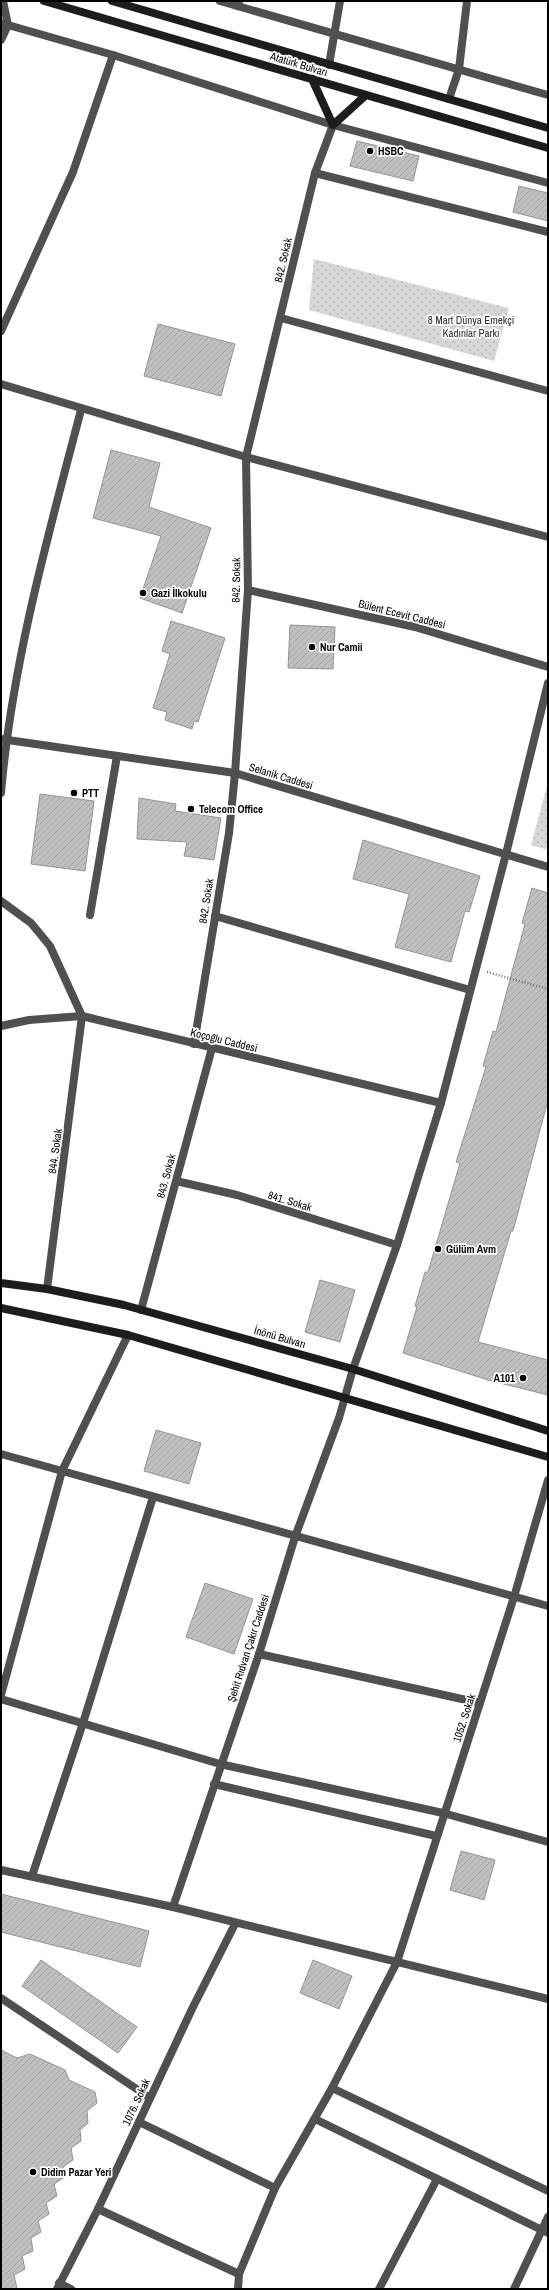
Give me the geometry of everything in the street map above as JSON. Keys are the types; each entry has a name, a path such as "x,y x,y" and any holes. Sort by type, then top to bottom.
{"main road":[{"name":"Atatürk Bulvarı","path":"44,1 548,148"},
{"name":"Atatürk Bulvarı","path":"112,1 548,128"},
{"path":"312,79 333,125 366,95"},
{"name":"İnönü Bulvarı","path":"1,1283 47,1289 141,1310 353,1369 548,1431"},
{"path":"1,1308 128,1335 344,1396 548,1457"}],"street":[{"path":"1,40 5,24 3,1"},
{"path":"220,1 238,4 334,34 548,95"},
{"path":"329,65 340,1"},
{"path":"449,98 459,69 466,1"},
{"path":"5,24 113,54 333,125 548,183"},
{"path":"1,331 73,172 113,54"},
{"name":"842. Sokak","path":"194,1044 229,833 235,773 248,590 246,457 315,173 333,125"},
{"path":"315,173 548,232"},
{"path":"281,318 548,391"},
{"path":"1,384 81,410 246,457 548,537"},
{"path":"1,793 3,739 40,569 81,410"},
{"name":"Bülent Ecevit Caddesi","path":"248,590 415,627 548,667"},
{"name":"Şehit Rıdvan Çakır Caddesi","path":"173,1907 220,1764 259,1654 295,1537 339,1418 344,1396 353,1369 397,1245 442,1103 548,683"},
{"name":"Selanik Caddesi","path":"3,739 235,773 548,867"},
{"path":"90,916 117,756"},
{"path":"1,901 31,923 50,946 82,1016"},
{"path":"215,916 470,990"},
{"name":"Koçoğlu Caddesi","path":"1,1026 29,1020 82,1016 442,1103"},
{"name":"844. Sokak","path":"47,1289 82,1016"},
{"name":"843. Sokak","path":"141,1310 212,1048"},
{"name":"841. Sokak","path":"176,1181 237,1196 397,1245"},
{"path":"1,1695 62,1471 128,1335"},
{"path":"1,1454 295,1537 548,1606"},
{"name":"1052. Sokak","path":"238,2289 239,2274 275,2188 332,2088 397,1962 443,1813 514,1597 548,1480"},
{"path":"32,1876 83,1723 153,1497"},
{"path":"259,1654 480,1703"},
{"path":"1,1699 220,1764 443,1813 548,1842"},
{"path":"214,1784 436,1836"},
{"path":"1,1870 173,1907 235,1924 548,1999"},
{"name":"1076. Sokak","path":"58,2286 98,2209 150,2098 235,1924"},
{"path":"1,1998 150,2098"},
{"path":"332,2088 548,2192"},
{"path":"315,2119 545,2232"},
{"path":"139,2122 275,2188"},
{"path":"379,2289 437,2179"},
{"path":"98,2209 239,2274"},
{"path":"514,2289 545,2232 548,2217"},
{"path":"58,2286 71,2289"}],"path":[{"path":"475,969 548,989"}],"green space":[{"name":"8 Mart Dünya Emekçi Kadınlar Parkı","path":"314,259 509,308 494,361 309,310"},
{"path":"548,782 548,850 531,845"}],"building":[{"path":"357,141 419,156 413,181 350,166"},
{"path":"519,186 548,193 548,221 513,212"},
{"path":"158,324 235,344 221,396 144,376"},
{"path":"111,450 160,463 149,507 211,528 182,613 140,598 161,536 93,518"},
{"path":"171,621 225,638 198,722 194,721 192,729 165,720 167,712 153,708 170,654 162,651"},
{"name":"Nur Camii","path":"290,625 335,627 333,669 288,668"},
{"path":"40,794 94,801 85,871 31,864"},
{"path":"139,798 176,804 175,811 221,818 214,860 184,856 187,842 137,839"},
{"path":"363,840 480,876 469,912 465,911 451,962 395,947 409,894 353,879"},
{"path":"532,888 548,893 548,1100 513,1231 511,1231 478,1342 548,1360 548,1395 488,1380 403,1353 417,1307 415,1306 425,1272 428,1272 460,1163 456,1162 486,1067 483,1066 493,1031 496,1032 525,924 522,923"},
{"path":"320,1280 355,1290 340,1342 305,1332"},
{"path":"156,1430 201,1443 189,1484 144,1471"},
{"path":"205,1583 253,1599 234,1654 186,1637"},
{"path":"461,1851 495,1860 484,1900 450,1890"},
{"path":"1,1894 149,1931 140,1967 1,1932"},
{"path":"41,1960 137,2027 118,2053 22,1986"},
{"path":"313,1960 352,1976 339,2009 300,1993"},
{"name":"Didim Pazar Yeri","path":"1,2050 17,2058 30,2054 65,2070 69,2080 95,2092 97,2103 87,2111 88,2123 80,2130 81,2141 71,2148 73,2160 63,2167 65,2177 54,2184 57,2196 46,2203 49,2214 38,2221 41,2232 31,2238 33,2251 22,2256 25,2269 14,2275 17,2289 1,2289"}],"place":[{"name":"HSBC","path":"370,151"},
{"name":"Gazi İlkokulu","path":"143,593"},
{"name":"Nur Camii","path":"312,647"},
{"name":"PTT","path":"74,793"},
{"name":"Telecom Office","path":"191,809"},
{"name":"Gülüm Avm","path":"438,1249"},
{"name":"A101","path":"523,1378"},
{"name":"Didim Pazar Yeri","path":"33,2172"}]}
